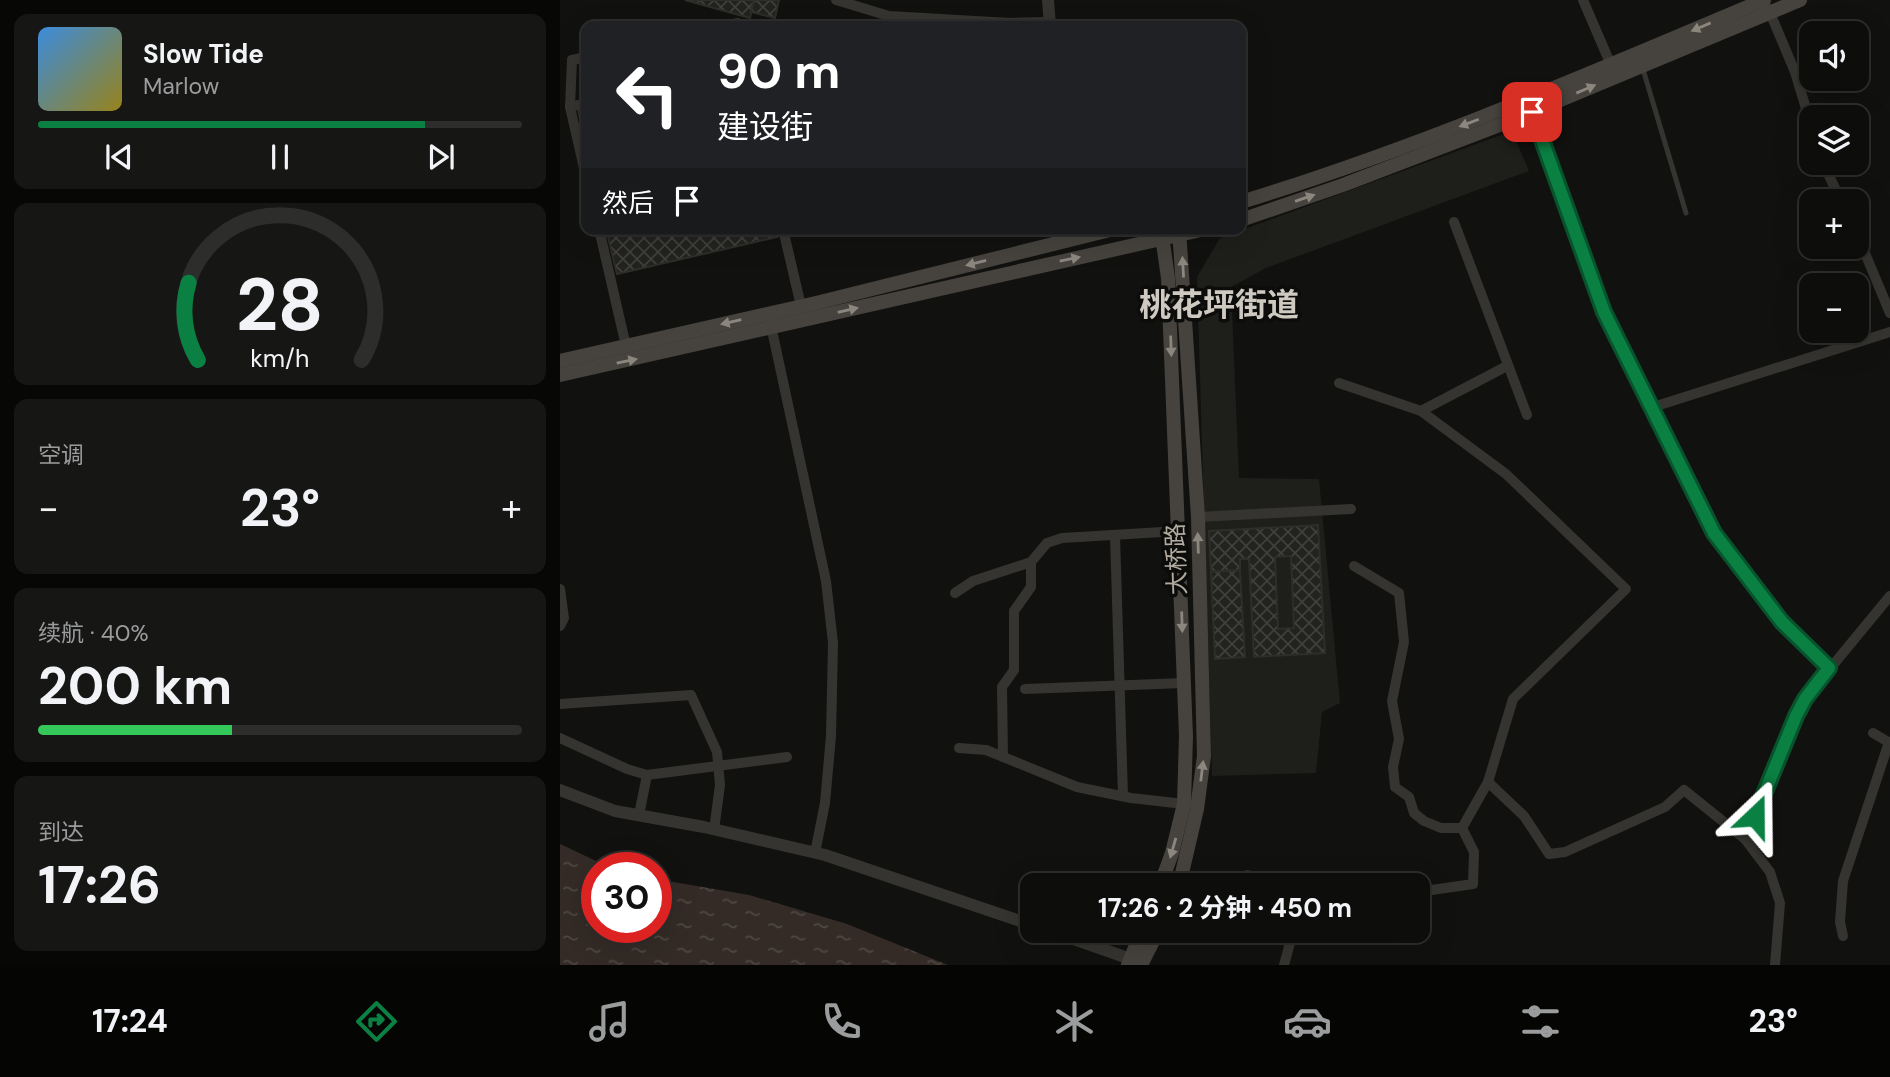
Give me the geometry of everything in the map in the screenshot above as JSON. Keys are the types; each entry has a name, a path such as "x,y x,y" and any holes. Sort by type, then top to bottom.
{"main road":[{"path":"1246,218 1343,185 1530,106 1611,65 1766,4 1800,0"},
{"path":"1246,200 1333,174 1642,66 1766,4"},
{"path":"560,370 626,346 770,321 801,306 1090,235"},
{"path":"560,370 1157,235"},
{"path":"1162,235 1168,278 1184,683 1184,804 1165,873"},
{"name":"大桥路","path":"1180,235 1198,517 1204,756 1198,809 1182,873"},
{"path":"1137,963 1140,943"},
{"path":"1137,963 1150,943"}],"street":[{"path":"836,0 889,16 975,21"},
{"path":"1048,0 1049,21"},
{"path":"1583,0 1611,65"},
{"path":"1766,4 1795,72 1805,105"},
{"path":"581,58 572,60 570,107 581,155"},
{"path":"570,107 581,104"},
{"path":"1530,106 1604,312 1714,533 1782,622 1829,668"},
{"path":"1454,222 1527,415"},
{"path":"600,235 626,346"},
{"path":"784,235 801,306"},
{"path":"1867,259 1890,313"},
{"path":"770,321 826,581 832,643 831,736 825,803 815,853"},
{"path":"1650,408 1890,332"},
{"path":"1421,411 1507,366"},
{"path":"1339,383 1421,411 1506,474 1626,589 1513,699 1488,782 1462,828"},
{"path":"1198,517 1351,509"},
{"path":"955,593 973,581 1031,562 1048,543 1062,538 1179,531"},
{"path":"1115,535 1123,796"},
{"path":"1003,757 1002,687 1014,670 1014,611 1031,587 1031,562"},
{"path":"1354,566 1399,593 1404,642 1392,701 1399,739 1393,767 1395,787 1409,797 1414,813 1424,821 1441,828 1462,828"},
{"path":"560,589 564,618 560,626"},
{"path":"1745,839 1805,699 1890,596"},
{"path":"1026,690 1184,683"},
{"path":"560,704 691,695 717,752 720,785 714,830"},
{"path":"1843,936 1840,922 1843,881 1889,742 1873,733"},
{"path":"560,738 627,769 647,775 787,757"},
{"path":"959,748 986,750 1077,787 1184,804"},
{"path":"639,815 647,775"},
{"path":"1488,782 1524,816 1549,854 1565,852 1665,807 1684,790 1745,839 1770,872 1780,903 1775,965"},
{"path":"560,790 615,811 815,853 934,890 1020,921"},
{"path":"1430,890 1473,884 1475,852 1462,828"},
{"path":"1083,943 1137,963"},
{"path":"1284,965 1290,943"}],"lane":[{"path":"1642,66 1686,213"}],"shaded area":[{"path":"1512,131 1529,171 1266,268 1231,287 1239,478 1319,479 1340,703 1322,712 1316,773 1212,776 1197,277 1220,238 1246,235 1246,228"}],"water":[{"path":"560,844 581,854 581,943 672,943 672,882 749,895 847,924 948,965 560,965"}],"building":[{"path":"685,0 754,0 750,18"},
{"path":"754,0 779,0 775,18 751,12"},
{"path":"607,235 777,237 617,274"},
{"path":"1318,525 1325,653 1254,657 1249,559 1240,559 1240,570 1211,572 1209,531","holes":["1291,556 1294,628 1278,629 1275,557"]},
{"path":"1240,570 1245,657 1215,659 1211,572"}],"district":[{"name":"桃花坪街道","path":"1219,305"}],"route":[{"path":"1532,112 1604,312 1714,533 1782,622 1829,668 1805,699 1796,716 1755,816"}]}
